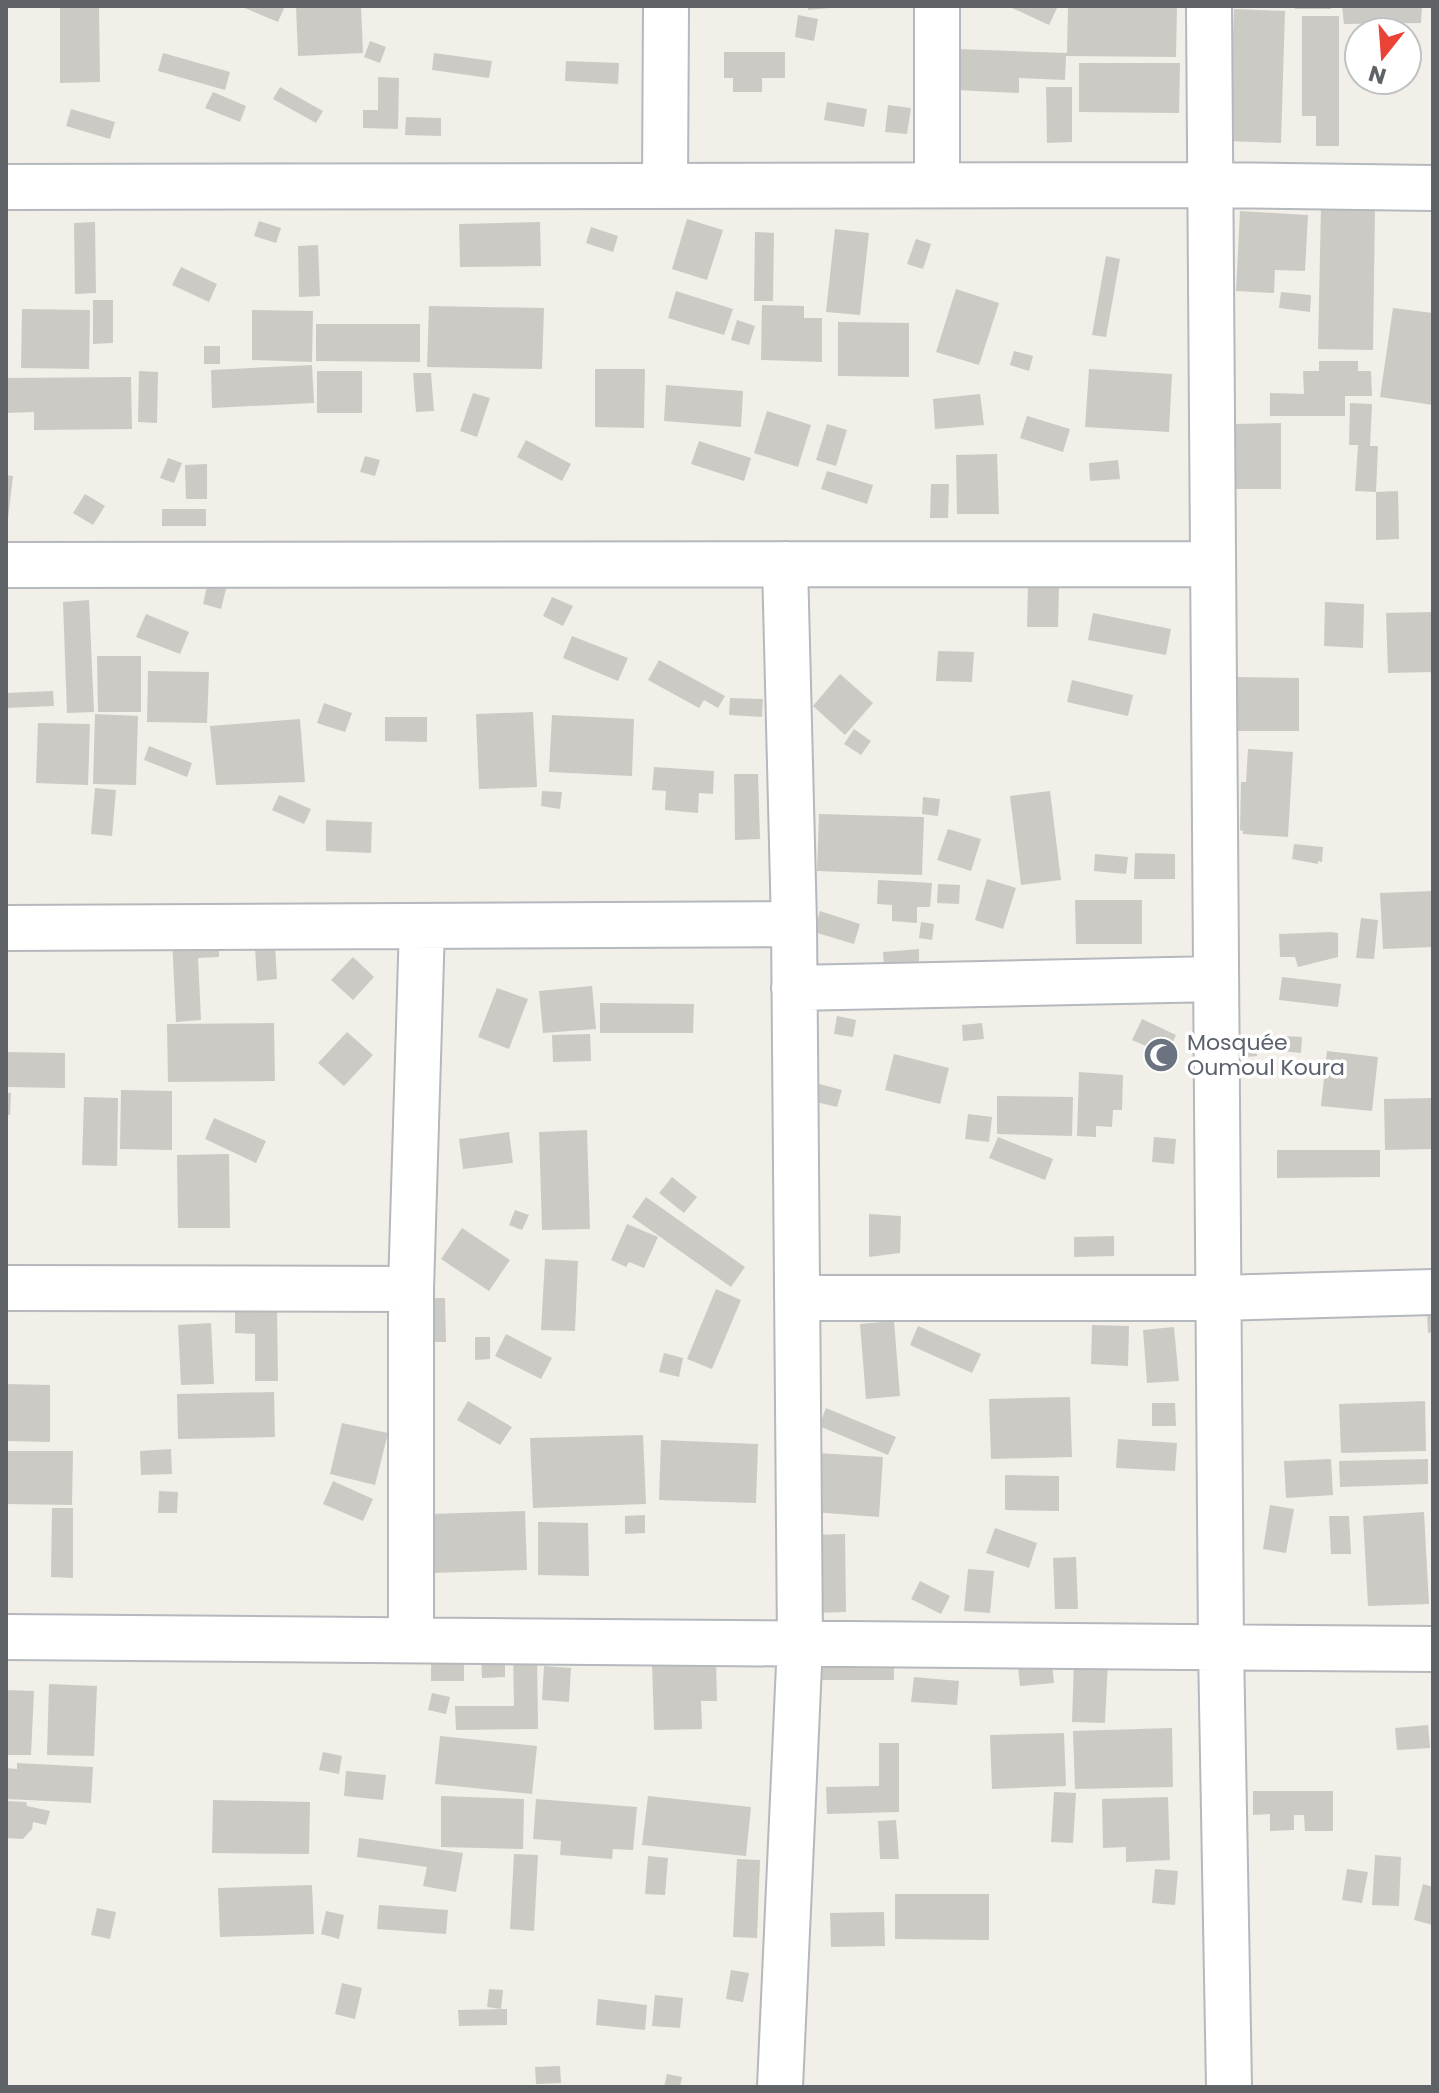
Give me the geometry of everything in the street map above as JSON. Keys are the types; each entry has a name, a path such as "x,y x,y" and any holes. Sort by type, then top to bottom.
{"street":[{"path":"665,186 666,6"},
{"path":"937,6 937,185"},
{"path":"1209,6 1221,1647 1229,2087"},
{"path":"6,187 1211,185 1433,188"},
{"path":"780,2087 800,1643 794,924 785,564"},
{"path":"6,565 1213,564"},
{"path":"6,928 794,924"},
{"path":"411,1640 411,1289 422,926"},
{"path":"794,988 1216,979"},
{"path":"6,1288 411,1289"},
{"path":"797,1298 1218,1298 1433,1292"},
{"path":"6,1637 1433,1649"}],"building":[{"path":"60,6 99,6 100,82 60,83"},
{"path":"240,6 285,6 278,22"},
{"path":"296,6 361,6 363,53 298,56"},
{"path":"808,6 830,6 830,8 808,10"},
{"path":"1008,6 1058,6 1049,25"},
{"path":"1068,6 1177,6 1176,57 1066,56 1065,80 1019,78 1019,93 956,90 958,49 1067,53"},
{"path":"1295,6 1331,6 1331,9 1295,9"},
{"path":"1342,6 1422,6 1421,16 1343,16"},
{"path":"1234,9 1285,11 1281,143 1229,141"},
{"path":"798,15 818,19 814,41 795,37"},
{"path":"1302,16 1339,16 1339,146 1316,146 1316,116 1302,116"},
{"path":"370,41 386,47 380,63 364,57"},
{"path":"724,52 785,52 785,78 762,78 762,92 733,92 733,78 724,78"},
{"path":"163,53 230,72 225,90 158,71"},
{"path":"434,53 492,61 489,78 432,70"},
{"path":"566,61 619,63 618,84 565,81"},
{"path":"1079,63 1180,63 1179,113 1079,112"},
{"path":"378,77 399,78 398,129 363,128 363,110 378,110"},
{"path":"280,87 323,111 316,123 273,99"},
{"path":"1046,87 1072,87 1072,142 1047,143"},
{"path":"213,92 246,106 240,122 205,108"},
{"path":"827,102 867,109 864,127 824,120"},
{"path":"888,105 911,108 907,134 885,132"},
{"path":"71,109 115,122 110,139 66,126"},
{"path":"406,117 441,118 441,136 405,135"},
{"path":"1321,206 1375,207 1373,350 1318,349"},
{"path":"1240,211 1308,215 1305,271 1275,270 1274,293 1236,291"},
{"path":"687,219 723,230 707,280 672,269"},
{"path":"259,221 281,228 276,243 254,236"},
{"path":"95,222 96,293 75,294 74,223"},
{"path":"540,222 541,266 460,267 459,224"},
{"path":"591,227 618,236 613,252 586,243"},
{"path":"835,229 869,233 860,315 826,312"},
{"path":"755,232 774,233 773,301 754,301"},
{"path":"916,239 931,244 923,269 907,264"},
{"path":"318,245 320,296 299,297 298,246"},
{"path":"1106,256 1120,259 1106,337 1092,335"},
{"path":"181,267 217,284 209,302 172,285"},
{"path":"956,289 999,303 979,365 936,352"},
{"path":"676,291 733,309 724,335 668,318"},
{"path":"1281,292 1311,295 1310,312 1279,308"},
{"path":"93,300 113,300 113,343 93,344"},
{"path":"762,305 804,306 804,318 822,318 822,362 761,360"},
{"path":"429,306 544,308 542,369 427,367"},
{"path":"1393,308 1433,313 1433,405 1380,397"},
{"path":"22,309 90,310 89,369 21,368"},
{"path":"252,310 313,311 312,362 252,360"},
{"path":"737,320 755,326 749,345 731,340"},
{"path":"838,322 909,323 909,377 838,376"},
{"path":"316,324 420,324 420,362 316,361"},
{"path":"204,346 220,346 220,364 204,364"},
{"path":"1014,351 1033,356 1029,371 1010,365"},
{"path":"1319,361 1358,361 1358,371 1371,371 1372,396 1345,396 1345,416 1270,416 1270,393 1304,394 1303,371 1319,371"},
{"path":"312,365 314,403 212,408 211,370"},
{"path":"595,369 645,369 644,428 595,427"},
{"path":"1089,369 1172,374 1169,432 1085,427"},
{"path":"139,371 158,372 157,423 138,422"},
{"path":"317,371 362,371 362,413 317,413"},
{"path":"413,373 431,373 434,411 416,412"},
{"path":"131,377 132,429 34,430 34,412 6,413 6,378"},
{"path":"666,385 743,391 741,427 664,421"},
{"path":"473,393 490,398 477,437 460,431"},
{"path":"980,394 984,425 935,429 933,399"},
{"path":"1350,403 1372,404 1370,446 1378,446 1376,492 1355,491 1358,445 1349,445"},
{"path":"767,411 811,425 798,467 754,453"},
{"path":"1027,416 1070,429 1063,452 1020,438"},
{"path":"1281,423 1281,489 1235,489 1234,424"},
{"path":"827,424 847,430 836,466 816,460"},
{"path":"526,440 571,464 562,481 517,457"},
{"path":"699,441 751,458 744,481 691,464"},
{"path":"997,454 999,514 957,514 956,455"},
{"path":"365,456 380,460 375,476 360,472"},
{"path":"168,458 182,463 174,483 160,478"},
{"path":"1118,460 1120,479 1090,481 1089,463"},
{"path":"207,464 207,499 186,499 185,465"},
{"path":"827,471 873,485 867,504 821,489"},
{"path":"6,475 13,476 8,519 6,519"},
{"path":"931,484 949,484 948,518 930,518"},
{"path":"1398,491 1399,539 1376,540 1376,492"},
{"path":"85,494 105,506 93,525 73,513"},
{"path":"162,509 206,509 206,526 162,526"},
{"path":"209,577 228,581 221,609 203,604"},
{"path":"1028,585 1059,586 1058,627 1027,627"},
{"path":"552,597 573,606 563,626 543,616"},
{"path":"89,600 94,712 67,713 63,602"},
{"path":"1325,602 1364,604 1363,648 1324,646"},
{"path":"1433,612 1433,672 1388,673 1386,613"},
{"path":"1093,613 1171,629 1166,655 1088,640"},
{"path":"146,614 189,632 180,654 136,637"},
{"path":"572,636 628,658 618,681 563,658"},
{"path":"938,651 974,652 972,682 936,681"},
{"path":"97,656 141,656 141,712 98,712"},
{"path":"659,660 725,696 718,708 704,700 699,708 648,680"},
{"path":"148,671 209,672 207,723 147,722"},
{"path":"840,674 873,703 845,735 813,706"},
{"path":"1236,677 1299,678 1299,731 1235,731"},
{"path":"1072,680 1133,695 1128,716 1067,702"},
{"path":"53,691 54,706 6,708 6,693"},
{"path":"730,698 763,699 762,717 729,715"},
{"path":"324,703 352,713 345,732 317,723"},
{"path":"533,712 537,787 479,789 476,714"},
{"path":"95,714 138,716 136,785 93,784"},
{"path":"552,715 634,719 632,776 549,772"},
{"path":"385,717 427,717 427,742 385,741"},
{"path":"300,719 305,782 216,785 210,726"},
{"path":"38,723 90,724 88,785 36,783"},
{"path":"854,729 871,741 861,755 844,744"},
{"path":"149,746 192,763 187,777 144,760"},
{"path":"1248,749 1293,752 1288,837 1243,834 1240,830 1241,782 1246,782"},
{"path":"654,767 714,771 713,794 699,793 698,813 665,810 666,791 652,790"},
{"path":"734,774 758,774 760,839 735,840"},
{"path":"95,788 116,790 112,836 91,834"},
{"path":"542,791 562,792 560,809 541,806"},
{"path":"1050,791 1061,880 1021,885 1010,796"},
{"path":"279,795 311,809 304,824 272,810"},
{"path":"923,797 940,799 938,816 922,814"},
{"path":"819,814 924,817 922,875 817,871"},
{"path":"326,820 372,822 371,853 326,851"},
{"path":"948,829 981,839 971,871 937,860"},
{"path":"1294,844 1323,847 1322,862 1292,859"},
{"path":"1135,853 1175,854 1175,879 1134,879"},
{"path":"1095,854 1128,857 1126,874 1094,871"},
{"path":"987,879 1016,888 1003,929 975,920"},
{"path":"878,880 932,883 930,907 917,907 917,923 892,921 892,905 877,904"},
{"path":"938,884 960,885 959,904 937,903"},
{"path":"1433,891 1433,947 1383,949 1380,893"},
{"path":"1075,900 1142,900 1142,944 1076,944"},
{"path":"820,911 860,924 854,944 814,932"},
{"path":"1361,918 1378,920 1374,959 1356,958"},
{"path":"921,922 934,924 932,940 919,938"},
{"path":"274,929 277,979 257,981 254,931"},
{"path":"1338,933 1338,957 1298,967 1295,957 1280,957 1279,934"},
{"path":"219,935 219,957 198,958 201,1020 176,1022 172,937"},
{"path":"919,949 919,964 884,966 883,952"},
{"path":"353,957 374,977 353,1000 331,980"},
{"path":"1282,977 1341,984 1338,1007 1279,1000"},
{"path":"592,986 596,1029 543,1033 539,991"},
{"path":"497,988 528,999 509,1049 478,1037"},
{"path":"600,1003 694,1004 693,1033 600,1033"},
{"path":"837,1016 856,1020 853,1037 834,1034"},
{"path":"1142,1019 1176,1035 1167,1055 1132,1040"},
{"path":"274,1023 275,1081 168,1082 167,1024"},
{"path":"982,1023 984,1039 963,1041 962,1025"},
{"path":"347,1032 373,1055 344,1086 318,1063"},
{"path":"590,1034 591,1061 553,1062 552,1035"},
{"path":"1283,1036 1302,1037 1301,1053 1282,1051"},
{"path":"1255,1040 1257,1056 1236,1058 1234,1042"},
{"path":"1327,1051 1378,1057 1372,1111 1321,1106"},
{"path":"6,1052 65,1053 65,1088 6,1087"},
{"path":"894,1054 949,1068 940,1104 885,1090"},
{"path":"1079,1072 1123,1075 1122,1110 1113,1110 1112,1127 1096,1126 1096,1137 1077,1136"},
{"path":"812,1082 842,1090 837,1107 807,1100"},
{"path":"121,1090 172,1091 172,1150 120,1149"},
{"path":"6,1093 11,1093 10,1115 6,1115"},
{"path":"997,1096 1073,1097 1072,1136 997,1134"},
{"path":"84,1097 118,1098 117,1166 82,1165"},
{"path":"1431,1098 1432,1149 1385,1150 1384,1099"},
{"path":"968,1114 992,1117 989,1142 965,1139"},
{"path":"214,1118 266,1141 256,1163 205,1139"},
{"path":"587,1130 590,1229 542,1230 539,1132"},
{"path":"509,1132 513,1163 463,1169 459,1139"},
{"path":"998,1137 1053,1159 1045,1180 989,1158"},
{"path":"1154,1137 1176,1139 1174,1164 1152,1162"},
{"path":"1277,1150 1380,1150 1380,1177 1277,1178"},
{"path":"229,1154 230,1228 178,1228 177,1155"},
{"path":"672,1177 697,1197 684,1213 659,1193"},
{"path":"646,1197 745,1267 731,1287 632,1217"},
{"path":"515,1210 529,1215 522,1230 509,1225"},
{"path":"869,1214 901,1216 900,1253 869,1257"},
{"path":"627,1224 658,1237 644,1268 629,1262 626,1267 611,1260"},
{"path":"462,1228 510,1260 489,1291 441,1259"},
{"path":"1114,1236 1114,1256 1074,1257 1074,1237"},
{"path":"545,1259 578,1261 575,1331 541,1330"},
{"path":"716,1289 741,1300 712,1369 687,1359"},
{"path":"428,1298 445,1298 446,1342 429,1342"},
{"path":"277,1308 278,1381 255,1381 255,1334 235,1333 235,1309"},
{"path":"1427,1312 1433,1312 1433,1332 1428,1333"},
{"path":"894,1321 900,1396 866,1399 860,1324"},
{"path":"211,1323 214,1384 181,1385 178,1325"},
{"path":"1092,1325 1129,1326 1128,1366 1091,1364"},
{"path":"918,1326 981,1354 972,1373 910,1345"},
{"path":"1174,1327 1179,1381 1147,1383 1143,1330"},
{"path":"506,1334 552,1358 541,1379 495,1356"},
{"path":"475,1337 490,1337 490,1359 475,1360"},
{"path":"664,1353 683,1358 679,1377 659,1372"},
{"path":"6,1384 50,1385 50,1442 6,1441"},
{"path":"274,1392 275,1437 178,1439 177,1394"},
{"path":"1070,1397 1072,1457 991,1459 989,1399"},
{"path":"468,1401 512,1427 500,1445 457,1420"},
{"path":"1425,1401 1426,1451 1341,1453 1339,1404"},
{"path":"1152,1403 1175,1403 1176,1426 1152,1426"},
{"path":"826,1408 896,1437 888,1455 819,1426"},
{"path":"342,1423 388,1433 375,1485 330,1474"},
{"path":"643,1435 646,1504 533,1508 530,1438"},
{"path":"1118,1439 1177,1443 1175,1471 1116,1468"},
{"path":"661,1440 758,1444 756,1503 659,1500"},
{"path":"171,1449 172,1474 141,1475 140,1451"},
{"path":"6,1451 73,1451 72,1505 6,1504"},
{"path":"817,1453 883,1457 879,1517 813,1512"},
{"path":"1331,1459 1333,1495 1286,1498 1284,1461"},
{"path":"1428,1459 1428,1484 1340,1487 1339,1461"},
{"path":"1005,1475 1059,1476 1059,1511 1005,1510"},
{"path":"333,1481 373,1499 363,1521 323,1504"},
{"path":"159,1491 178,1492 177,1513 158,1513"},
{"path":"1270,1505 1294,1509 1286,1553 1263,1549"},
{"path":"52,1508 73,1508 73,1578 51,1577"},
{"path":"525,1511 527,1570 433,1573 430,1514"},
{"path":"1424,1512 1429,1604 1368,1606 1363,1516"},
{"path":"645,1515 645,1533 625,1534 625,1516"},
{"path":"1329,1516 1349,1516 1351,1554 1331,1554"},
{"path":"538,1522 588,1523 589,1576 538,1575"},
{"path":"995,1528 1037,1543 1029,1568 986,1553"},
{"path":"845,1534 846,1612 813,1613 811,1535"},
{"path":"1076,1557 1078,1609 1055,1609 1053,1558"},
{"path":"968,1569 994,1571 990,1613 964,1611"},
{"path":"920,1581 950,1596 941,1614 911,1599"},
{"path":"431,1651 464,1651 464,1681 431,1681"},
{"path":"505,1651 505,1677 482,1678 481,1652"},
{"path":"537,1653 538,1729 456,1730 455,1706 514,1706 513,1654"},
{"path":"814,1656 894,1656 894,1680 813,1680"},
{"path":"716,1659 717,1701 701,1701 702,1729 654,1730 652,1661"},
{"path":"1074,1659 1108,1660 1105,1723 1072,1722"},
{"path":"1052,1664 1054,1683 1020,1686 1018,1667"},
{"path":"544,1666 571,1668 569,1702 542,1700"},
{"path":"914,1677 959,1681 957,1705 911,1702"},
{"path":"49,1684 97,1686 94,1756 47,1755"},
{"path":"6,1690 34,1691 31,1755 6,1755"},
{"path":"432,1693 450,1697 446,1714 428,1710"},
{"path":"1428,1725 1430,1748 1397,1750 1395,1728"},
{"path":"1172,1728 1173,1787 1075,1789 1073,1731"},
{"path":"1064,1733 1066,1786 992,1789 990,1735"},
{"path":"440,1736 537,1746 532,1794 435,1784"},
{"path":"879,1743 899,1743 899,1812 827,1814 826,1787 879,1786"},
{"path":"323,1752 342,1756 339,1774 319,1770"},
{"path":"17,1763 93,1767 91,1803 6,1799 6,1768 17,1769"},
{"path":"346,1771 386,1775 383,1800 344,1796"},
{"path":"1253,1791 1333,1791 1333,1831 1305,1831 1304,1815 1294,1815 1294,1830 1270,1831 1270,1814 1253,1815"},
{"path":"1054,1792 1076,1793 1073,1843 1051,1842"},
{"path":"441,1796 524,1799 523,1849 441,1847"},
{"path":"648,1796 751,1807 746,1856 642,1845"},
{"path":"1168,1797 1170,1860 1126,1862 1126,1847 1103,1848 1102,1799"},
{"path":"536,1799 637,1807 633,1850 613,1849 612,1859 560,1855 561,1841 533,1839"},
{"path":"213,1800 310,1802 309,1854 212,1853"},
{"path":"6,1801 26,1802 27,1806 50,1811 46,1825 33,1822 32,1829 23,1839 6,1838"},
{"path":"896,1820 899,1859 880,1859 878,1821"},
{"path":"359,1838 463,1853 456,1892 423,1886 427,1867 357,1857"},
{"path":"514,1854 538,1855 534,1931 510,1929"},
{"path":"1375,1855 1401,1857 1399,1906 1372,1905"},
{"path":"648,1856 668,1858 665,1895 645,1894"},
{"path":"737,1859 760,1860 757,1938 733,1937"},
{"path":"1155,1869 1178,1871 1175,1905 1152,1903"},
{"path":"1347,1869 1368,1872 1362,1903 1342,1900"},
{"path":"1423,1884 1433,1887 1433,1925 1414,1920"},
{"path":"312,1885 314,1934 220,1937 218,1888"},
{"path":"895,1894 989,1894 989,1940 895,1939"},
{"path":"379,1905 448,1910 446,1934 377,1929"},
{"path":"97,1908 116,1912 110,1939 91,1935"},
{"path":"326,1911 344,1915 339,1939 321,1934"},
{"path":"884,1912 885,1946 831,1947 830,1913"},
{"path":"731,1970 749,1973 743,2002 726,1999"},
{"path":"342,1983 362,1988 355,2019 335,2014"},
{"path":"489,1989 503,1990 501,2009 487,2007"},
{"path":"655,1995 683,1998 680,2028 652,2026"},
{"path":"598,1999 647,2005 645,2030 596,2025"},
{"path":"507,2009 507,2025 459,2026 458,2010"},
{"path":"560,2066 561,2083 536,2084 535,2067"},
{"path":"667,2074 682,2077 680,2087 664,2087"}],"place":[{"name":"Mosquée Oumoul Koura","path":"1161,1055"}]}
